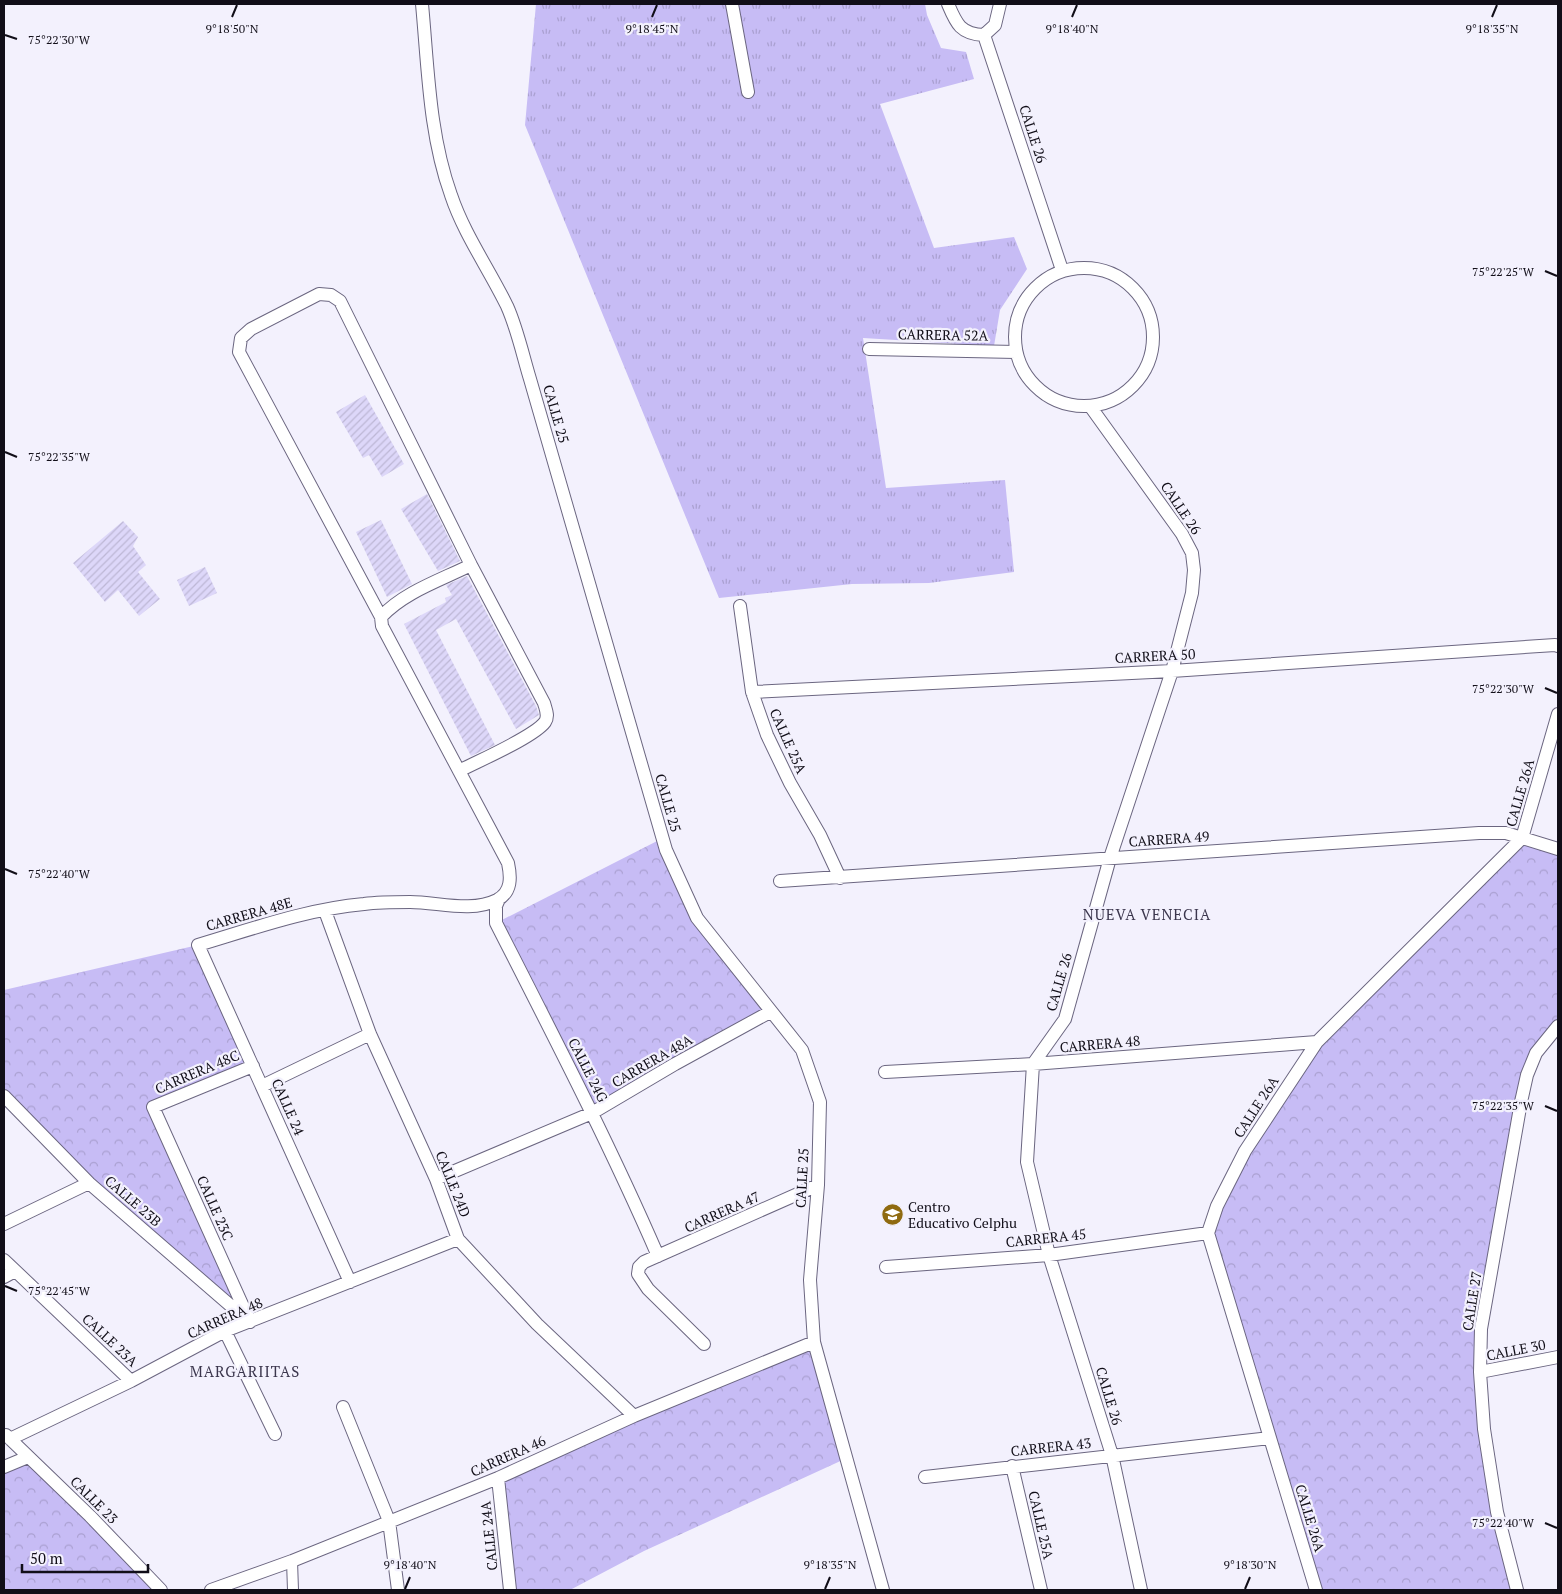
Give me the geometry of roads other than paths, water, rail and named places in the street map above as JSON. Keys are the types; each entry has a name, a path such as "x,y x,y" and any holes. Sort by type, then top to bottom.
{"street":[{"name":"CALLE 25","path":"422,4 432,107 438,145 450,194 469,237 508,308 533,388 666,850 697,918 802,1050 820,1102 818,1185 810,1280 814,1342 882,1590"},
{"path":"732,4 748,92"},
{"path":"948,4 955,20 962,29 973,35 984,35 995,25 1000,4"},
{"name":"CALLE 26","path":"984,35 1062,270"},
{"path":"1078,267 1093,268 1108,271 1122,278 1134,288 1143,301 1151,323 1152,346 1148,361 1141,375 1132,387 1105,403 1090,406 1073,405 1057,401 1043,393 1031,382 1021,368 1016,352 1014,335 1017,318 1024,302 1034,288 1062,270 1078,267"},
{"path":"459,771 530,735 545,722 547,714 544,704 471,565 340,301 331,295 318,294 251,329 241,338 239,352 381,617 382,626 459,771 508,863 511,882 499,899"},
{"name":"CARRERA 52A","path":"869,349 1016,352"},
{"name":"CALLE 26","path":"1090,406 1182,534 1192,553 1194,570 1192,593 1172,671 1110,858 1065,1020 1033,1064 1027,1162 1049,1255 1112,1455 1142,1590"},
{"path":"381,617 390,607 408,596 471,565"},
{"name":"CALLE 25A","path":"740,606 752,692 767,735 790,783 820,835 840,878"},
{"name":"CARRERA 50","path":"752,692 1172,671 1558,646"},
{"name":"CALLE 26A","path":"1316,1590 1208,1233 1217,1206 1244,1151 1317,1042 1522,838 1558,714"},
{"name":"CARRERA 49","path":"780,881 1479,833 1506,833 1558,849"},
{"name":"CARRERA 48E","path":"198,945 308,912 364,904 401,902 482,905 499,899"},
{"name":"CALLE 24G","path":"499,899 496,906 496,923 592,1113 658,1256"},
{"name":"CALLE 24D","path":"325,911 370,1034 436,1179 458,1239 537,1324 634,1416"},
{"name":"CALLE 24","path":"198,945 350,1282"},
{"name":"CARRERA 48A","path":"436,1179 592,1113 675,1064 770,1012"},
{"name":"CALLE 27","path":"1517,1590 1497,1512 1484,1429 1480,1372 1481,1329 1527,1075 1536,1052 1558,1026"},
{"path":"262,1086 370,1034"},
{"name":"CARRERA 48","path":"885,1072 1033,1064 1317,1042"},
{"name":"CARRERA 48C","path":"153,1107 253,1066"},
{"name":"CALLE 23B","path":"4,1096 89,1183 250,1322"},
{"name":"CALLE 23C","path":"153,1107 250,1322"},
{"path":"4,1224 89,1183"},
{"name":"CARRERA 47","path":"704,1344 648,1289 638,1274 639,1267 644,1262 818,1185"},
{"name":"CARRERA 45","path":"886,1267 1049,1255 1208,1233"},
{"name":"CARRERA 48","path":"7,1436 131,1380 226,1331 458,1239"},
{"name":"CALLE 23A","path":"4,1260 10,1274 131,1380"},
{"path":"226,1331 274,1434"},
{"name":"CARRERA 46","path":"211,1590 292,1561 498,1478 634,1416 814,1342"},
{"name":"CALLE 30","path":"1480,1372 1558,1357"},
{"path":"343,1407 389,1521 398,1590"},
{"name":"CALLE 23","path":"7,1436 90,1516 161,1590"},
{"name":"CARRERA 43","path":"925,1477 1270,1438"},
{"path":"4,1467 28,1457"},
{"name":"CALLE 25A","path":"1012,1466 1041,1590"},
{"name":"CALLE 24A","path":"498,1478 510,1590"},
{"path":"292,1561 293,1590"}],"place":[{"name":"Centro Educativo Celphu","path":"892,1215"}],"district":[{"name":"NUEVA VENECIA","path":"1147,915"},
{"name":"MARGARIITAS","path":"245,1372"}]}
